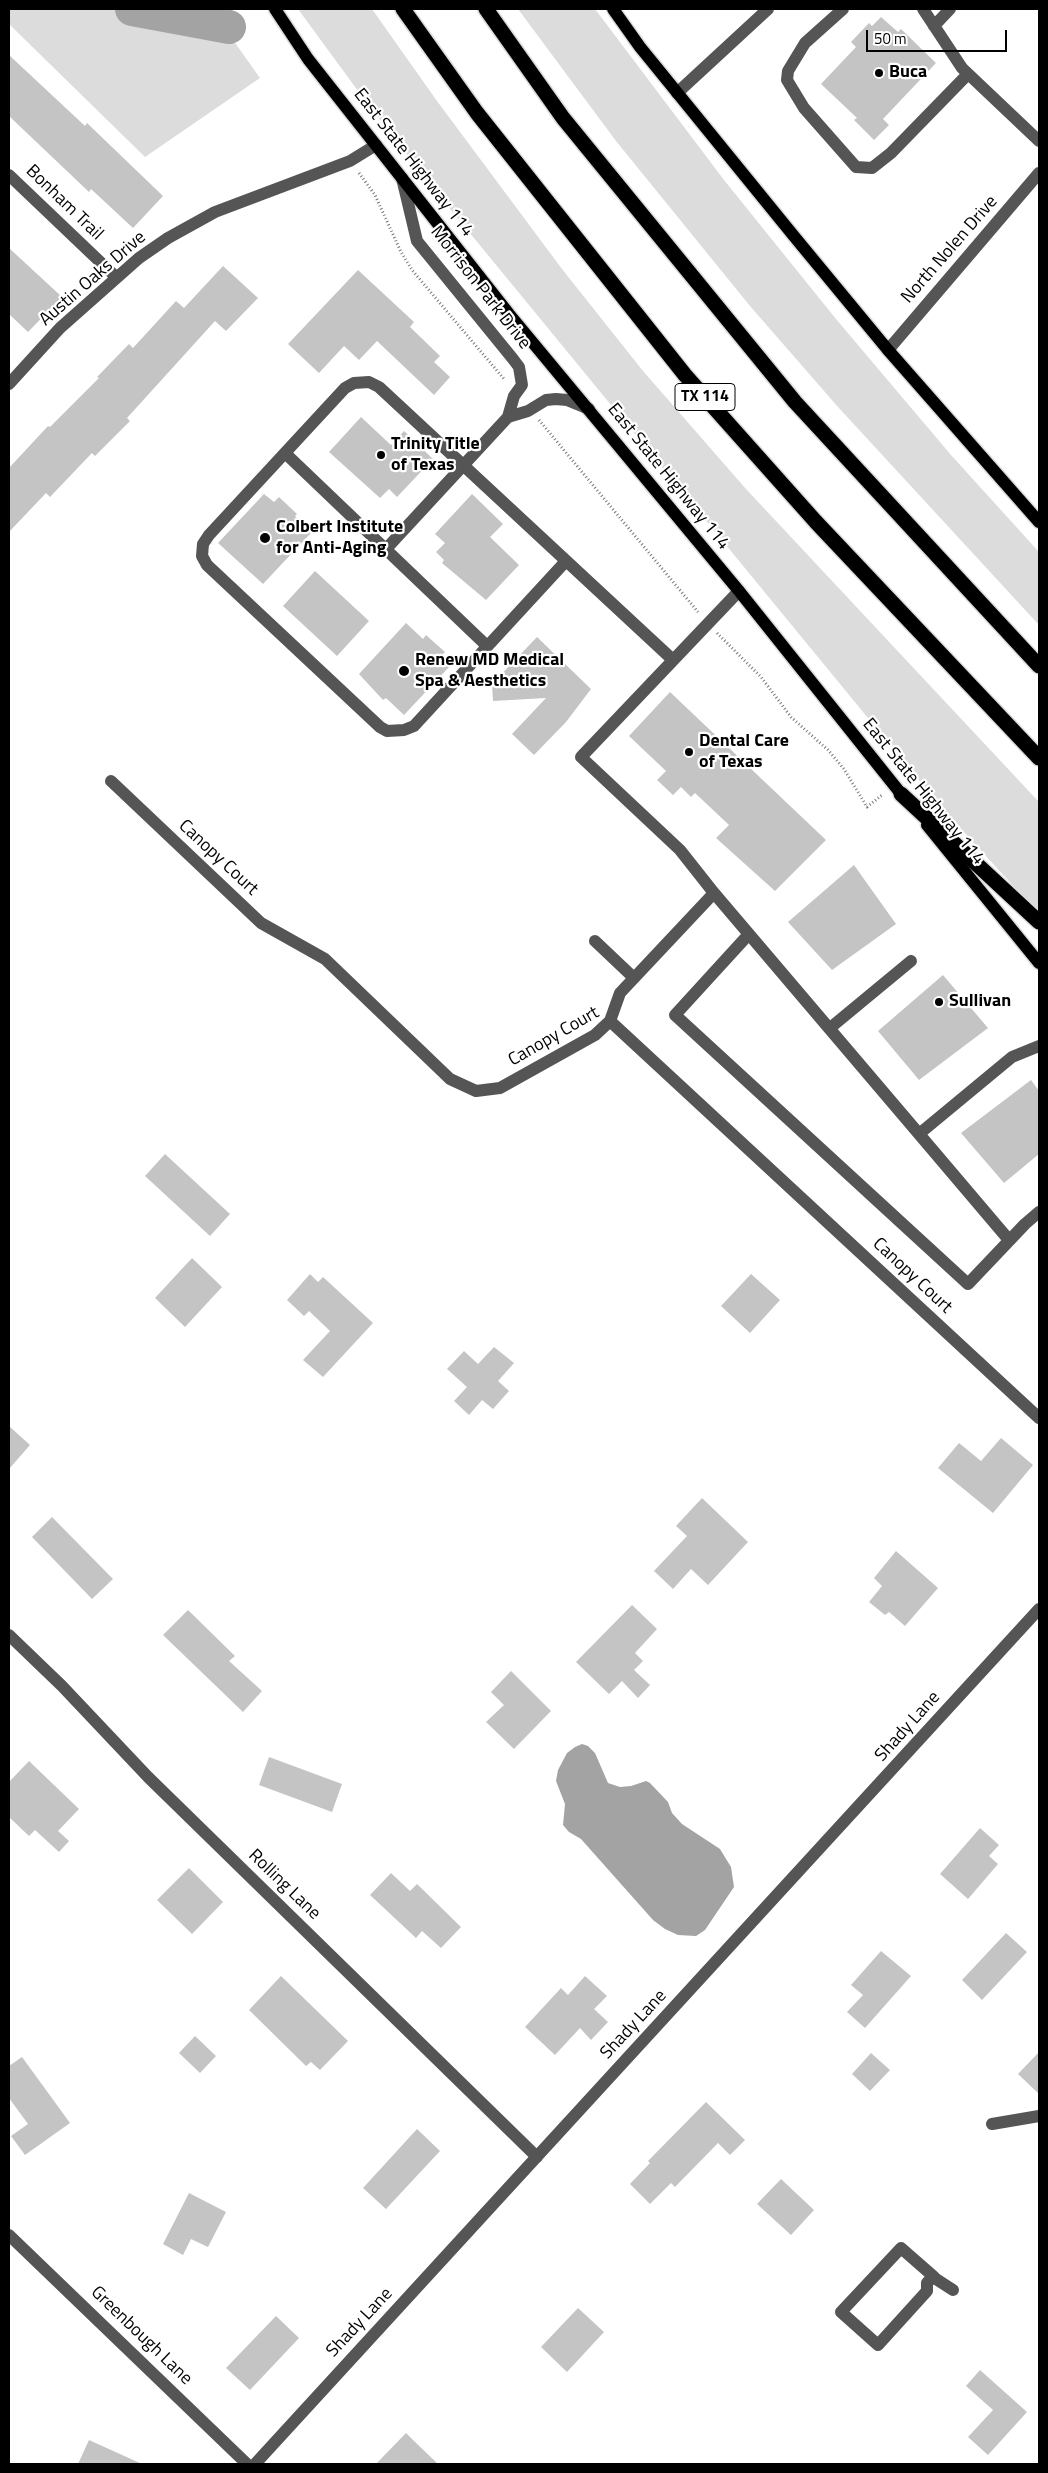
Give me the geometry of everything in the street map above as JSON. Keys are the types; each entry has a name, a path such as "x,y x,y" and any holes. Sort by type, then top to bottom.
{"highway":[{"name":"TX 114","path":"403,9 477,113 685,375 816,522 1039,758"},
{"path":"486,9 562,118 795,402 1039,666"},
{"path":"898,789 1039,922"}],"main road":[{"name":"East State Highway 114","path":"275,9 308,59 509,314 739,591 1039,963"},
{"path":"613,9 677,93 888,350 1039,522"}],"street":[{"path":"843,9 806,43 788,71 787,80 804,108 856,167 872,168 890,153 968,74"},
{"path":"923,9 968,74 1039,141"},
{"path":"934,26 950,9"},
{"path":"677,93 761,12"},
{"name":"Austin Oaks Drive","path":"9,384 60,328 116,278 168,238 215,212 350,161 376,145"},
{"name":"North Nolen Drive","path":"888,350 1039,173"},
{"name":"Bonham Trail","path":"9,175 116,278"},
{"name":"Morrison Park Drive","path":"386,549 508,417 516,393 522,384 518,367 417,241 402,178"},
{"path":"566,561 414,726 404,730 387,731 380,727 207,565 202,556 203,544 209,535 345,388 354,383 369,382 379,387 673,660"},
{"name":"Morrison Park Drive","path":"508,417 530,409 546,400 556,399 567,400 589,409"},
{"path":"286,453 487,646"},
{"path":"739,591 581,757 680,850 714,893 1009,1240"},
{"name":"Canopy Court","path":"111,781 261,923 325,958 450,1079 476,1091 500,1088 595,1035 610,1021 1039,1418"},
{"path":"610,1021 620,993 714,893"},
{"path":"749,934 675,1015 968,1284 1009,1240 1039,1212"},
{"path":"595,941 634,978"},
{"path":"830,1028 911,961"},
{"path":"919,1134 1012,1057 1039,1046"},
{"name":"Shady Lane","path":"254,2464 1039,1609"},
{"name":"Rolling Lane","path":"9,1634 62,1686 148,1777 537,2157"},
{"path":"992,2124 1039,2116"},
{"name":"Greenbough Lane","path":"9,2235 247,2464"},
{"path":"933,2276 927,2283 927,2291 878,2345 841,2312 901,2248 952,2290"}],"path":[{"path":"350,161 375,195 401,252 412,270 516,393"},
{"path":"530,409 708,623 761,677 791,717 828,750 844,770 867,808 898,789"}],"shaded area":[{"path":"9,9 211,9 260,78 145,157 9,24"},
{"path":"298,9 372,9 437,101 562,269 643,371 746,489 1039,802 1039,914 941,807 437,193 361,95"},
{"path":"518,9 595,9 724,180 836,319 951,455 1039,552 1039,625 838,407 750,306 616,141"},
{"path":"582,1744 588,1746 595,1753 608,1783 620,1787 646,1781 650,1783 668,1802 672,1813 682,1824 720,1849 731,1867 734,1887 705,1930 696,1936 678,1935 665,1929 653,1920 581,1839 569,1832 563,1825 565,1804 556,1781 558,1770 567,1753"}],"building":[{"name":"Buca","path":"881,17 898,32 901,29 936,63 883,119 889,125 874,140 854,120 857,118 821,84 856,47 851,42 869,23 872,26"},
{"path":"9,55 85,126 87,123 163,196 133,228 91,189 89,192 9,116"},
{"path":"9,248 62,297 28,332 9,314"},
{"path":"223,266 258,298 226,331 215,321 127,418 130,421 95,456 92,453 50,497 46,493 9,532 9,468 48,426 50,427 99,378 97,377 129,344 133,348 176,301 184,308"},
{"path":"358,270 414,322 410,327 440,356 434,362 450,377 434,395 377,341 359,360 344,346 319,373 288,344"},
{"name":"Trinity Title of Texas","path":"361,417 391,445 404,431 433,459 397,497 389,489 380,498 329,452"},
{"name":"Colbert Institute for Anti-Aging","path":"264,494 274,502 279,497 297,514 295,516 311,533 263,584 218,543"},
{"path":"472,494 503,524 490,537 519,565 486,600 442,563 444,560 436,552 445,543 435,534"},
{"path":"315,571 369,621 337,656 283,606"},
{"name":"Renew MD Medical Spa & Aesthetics","path":"406,623 423,639 426,635 445,652 439,658 449,667 404,715 386,698 383,700 359,674"},
{"path":"537,637 591,689 566,722 534,755 512,734 546,698 493,701 492,684"},
{"path":"670,692 826,840 775,891 716,838 729,825 695,793 691,797 681,787 673,795 657,780 666,771 629,736"},
{"path":"854,865 896,924 832,970 788,922"},
{"name":"Sullivan","path":"943,975 988,1028 919,1080 878,1031"},
{"path":"1031,1080 1039,1091 1039,1154 1004,1183 961,1133"},
{"path":"165,1154 230,1214 210,1236 145,1176"},
{"path":"192,1258 222,1287 185,1327 155,1298"},
{"path":"310,1274 318,1282 323,1277 373,1323 323,1377 303,1360 330,1331 309,1311 304,1316 287,1300"},
{"path":"751,1274 780,1300 750,1333 721,1306"},
{"path":"494,1347 514,1363 498,1381 509,1391 493,1409 482,1400 469,1415 454,1401 467,1387 447,1369 464,1351 478,1364"},
{"path":"9,1426 30,1445 9,1469"},
{"path":"1001,1438 1033,1465 993,1513 938,1468 959,1443 981,1461"},
{"path":"702,1498 748,1542 708,1585 691,1569 673,1589 654,1571 687,1536 676,1526"},
{"path":"52,1517 113,1579 92,1599 32,1537"},
{"path":"896,1551 938,1588 905,1626 889,1612 885,1615 869,1602 882,1586 874,1578"},
{"path":"632,1605 657,1629 635,1653 643,1661 634,1670 650,1685 638,1698 622,1681 609,1694 576,1662"},
{"path":"188,1610 235,1656 229,1661 262,1691 243,1712 163,1635"},
{"path":"511,1671 551,1711 514,1749 486,1722 504,1705 491,1692"},
{"path":"269,1757 342,1784 332,1812 259,1785"},
{"path":"29,1761 79,1809 58,1831 69,1841 59,1852 35,1830 29,1836 9,1817 9,1782"},
{"path":"980,1828 999,1845 989,1856 998,1864 968,1899 940,1874"},
{"path":"189,1868 223,1902 192,1934 157,1900"},
{"path":"391,1873 410,1891 417,1884 461,1927 441,1948 422,1931 416,1938 370,1895"},
{"path":"1006,1933 1027,1952 982,2000 962,1980"},
{"path":"881,1951 911,1976 865,2028 847,2012 863,1995 851,1985"},
{"path":"281,1976 348,2041 320,2070 311,2062 306,2066 249,2010"},
{"path":"585,1976 607,1996 594,2009 608,2022 591,2040 580,2028 555,2055 525,2027 561,1988 568,1995"},
{"path":"195,2036 216,2056 200,2073 179,2053"},
{"path":"1039,2052 1039,2094 1018,2074"},
{"path":"871,2053 890,2070 870,2091 852,2074"},
{"path":"22,2057 70,2123 25,2155 11,2136 28,2124 9,2098 9,2066"},
{"path":"706,2102 745,2140 730,2155 718,2143 675,2187 671,2183 650,2204 630,2184 650,2163 648,2161"},
{"path":"417,2129 440,2151 386,2209 363,2188"},
{"path":"781,2179 814,2210 791,2235 757,2204"},
{"path":"189,2193 226,2212 208,2247 191,2239 183,2255 163,2244"},
{"path":"578,2308 604,2332 567,2372 541,2347"},
{"path":"276,2316 299,2338 250,2390 226,2368"},
{"path":"980,2370 1027,2412 988,2455 968,2437 993,2410 966,2386"},
{"path":"406,2433 414,2441 438,2464 376,2464"},
{"path":"89,2440 142,2464 78,2464"}],"waterway":[{"path":"132,9 229,27"}],"place":[{"name":"Buca","path":"879,73"},
{"name":"Trinity Title of Texas","path":"381,455"},
{"name":"Colbert Institute for Anti-Aging","path":"265,538"},
{"name":"Renew MD Medical Spa & Aesthetics","path":"404,671"},
{"name":"Dental Care of Texas","path":"689,752"},
{"name":"Sullivan","path":"939,1002"}]}
